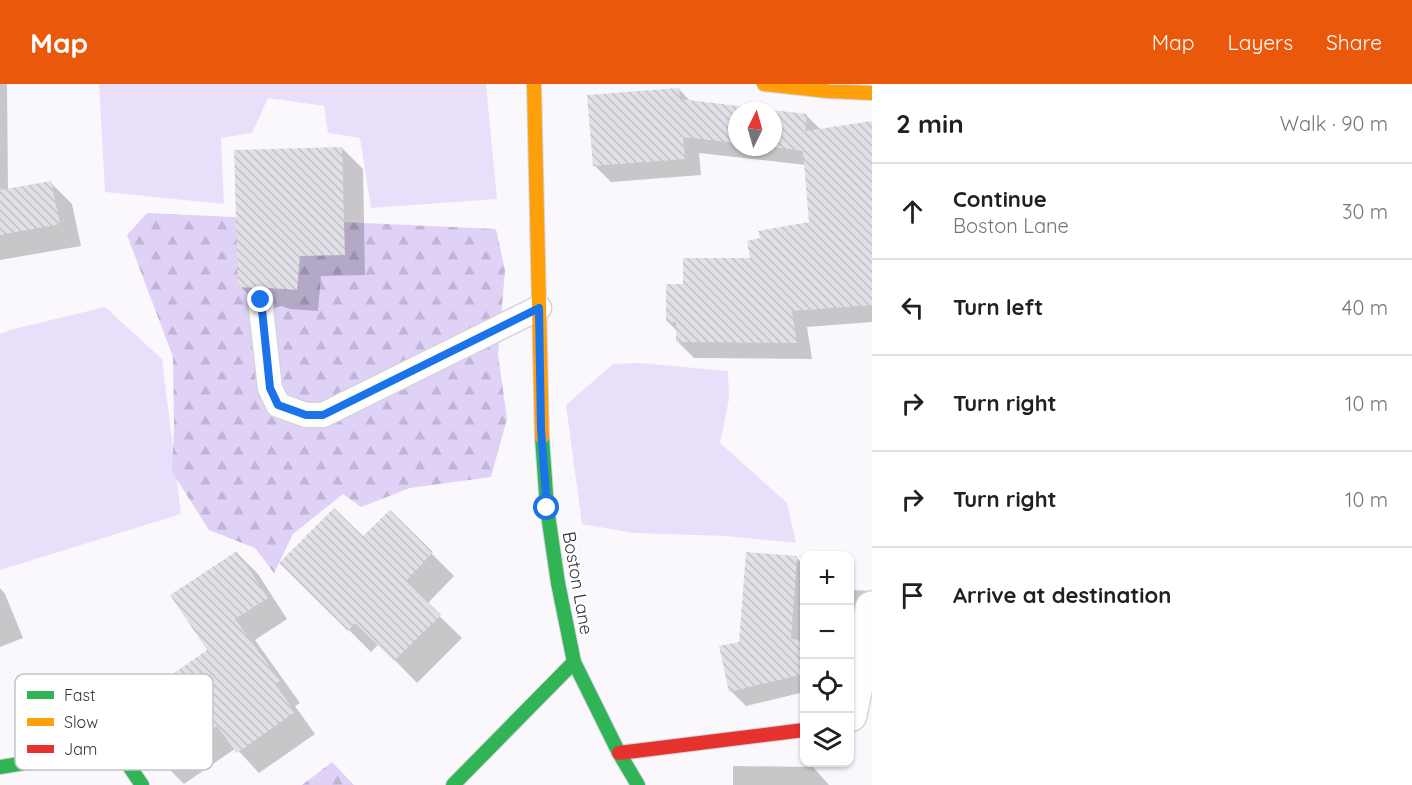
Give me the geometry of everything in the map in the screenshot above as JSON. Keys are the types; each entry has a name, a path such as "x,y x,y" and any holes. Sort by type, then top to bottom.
{"street":[{"name":"Boston Lane","path":"534,84 541,429 547,508 558,583 574,662 619,753 638,785"},
{"path":"764,84 872,93"},
{"path":"849,713 872,608"},
{"path":"453,785 574,662"},
{"path":"619,753 800,730"},
{"path":"0,767 15,765"},
{"path":"132,770 142,785"}],"lane":[{"path":"261,300 270,388 278,405 306,415 323,415 539,308"}],"shaded area":[{"path":"99,84 486,84 497,199 371,208 360,138 328,133 324,106 268,98 252,133 221,138 224,204 105,192"},
{"path":"105,307 162,359 181,514 0,570 0,334"},
{"path":"639,363 728,371 729,399 720,443 787,503 796,543 726,536 634,533 582,524 566,405 613,364"}],"green space":[{"path":"147,213 496,229 505,270 498,354 507,419 491,477 410,488 361,507 343,494 293,534 274,573 255,548 209,530 172,472 173,357 127,235"},
{"path":"332,762 354,785 302,785"}],"building":[{"path":"679,88 680,99 728,105 728,142 683,137 685,159 593,166 587,95"},
{"path":"782,111 807,114 805,131 872,121 872,305 792,311 797,343 676,342 676,322 666,322 666,284 683,284 683,258 750,258 747,241 760,238 758,231 809,222 803,151 782,148"},
{"path":"342,147 345,255 300,256 297,290 259,286 238,287 234,150"},
{"path":"51,181 60,224 0,235 0,190"},
{"path":"334,508 363,536 390,510 433,552 406,581 441,615 394,661 355,623 348,631 279,563"},
{"path":"237,551 268,598 235,619 280,681 275,684 295,712 237,753 217,726 213,729 213,674 173,674 207,650 170,595"},
{"path":"746,552 797,556 791,639 800,640 800,675 729,692 719,646 739,642"}],"traffic: fast":[{"path":"542,437 547,508 558,583 574,662 619,753 638,785"},
{"path":"453,785 574,662"},
{"path":"0,767 15,765"},
{"path":"132,770 142,785"}],"traffic: slow":[{"path":"534,84 542,437"},
{"path":"764,84 872,93"}],"traffic: jam":[{"path":"619,753 800,730"}],"route":[{"path":"261,300 270,388 278,405 306,415 323,415 539,308 541,429 547,508"}]}
